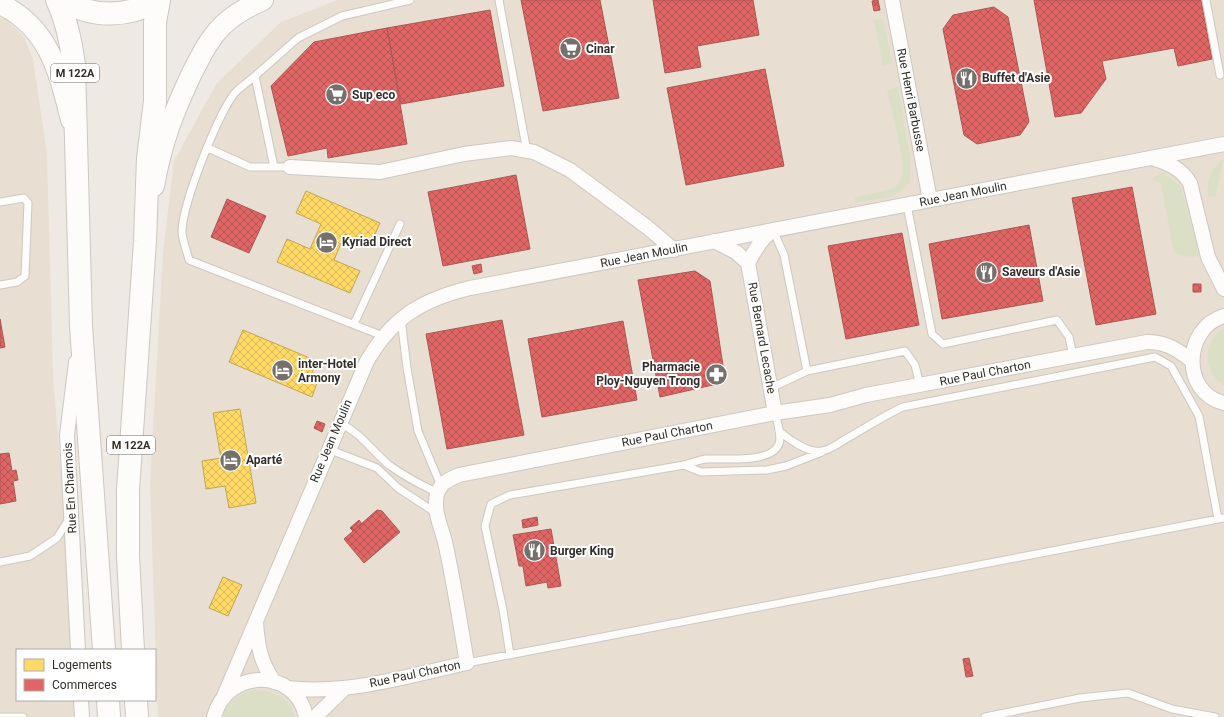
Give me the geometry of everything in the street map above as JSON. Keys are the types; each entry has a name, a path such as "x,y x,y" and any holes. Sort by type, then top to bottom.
{"main road":[{"name":"M 122A","path":"57,0 70,38 74,65 78,149 81,326 104,649"},
{"path":"63,0 73,6 95,13 117,14 138,10 159,0"},
{"name":"M 122A","path":"133,649 128,556 128,490 148,158 155,101 155,22 159,0"},
{"path":"144,241 163,140 178,102 210,39 238,12 262,0"},
{"path":"0,4 15,11 29,22 42,38 51,55 78,149"},
{"path":"108,701 109,717"},
{"path":"136,701 137,717"}],"street":[{"name":"Rue Henri Barbusse","path":"892,0 930,200"},
{"name":"Rue Jean Moulin","path":"214,717 216,709 224,696 339,423 367,361 383,336 401,319 427,302 470,288 1224,144"},
{"path":"290,167 380,172 464,154 511,148 534,152 570,170 647,227 674,250"},
{"path":"1152,158 1176,167 1185,175 1190,183 1208,257 1224,289"},
{"path":"714,241 736,252 748,263 764,237 773,230"},
{"name":"Rue Bernard Lecache","path":"748,263 775,413"},
{"path":"1224,316 1208,325 1199,335 1193,347 1192,360 1194,374 1200,386 1209,395 1224,403"},
{"name":"Rue En Charmois","path":"78,649 67,435 81,326"},
{"name":"Rue Paul Charton","path":"224,696 234,687 247,681 261,680 280,685 320,690 344,688 467,663 445,542 436,513 440,490 449,479 459,475 493,467 775,413 830,405 866,395 1147,342 1159,342 1178,349 1192,360"},
{"name":"Rue Jean Moulin","path":"256,620 258,644 264,666 280,685 298,698 306,717"},
{"path":"315,717 344,688"},
{"path":"81,701 82,717"}],"lane":[{"path":"383,336 189,260 182,231 187,205 208,148 222,114 235,94 298,38 342,16 410,0"},
{"path":"499,0 527,152"},
{"path":"1206,0 1220,75"},
{"path":"255,76 274,167"},
{"path":"208,148 250,167 290,167"},
{"path":"0,202 24,198 28,203 25,276 17,282 0,285"},
{"path":"907,205 932,334 943,344 1057,320 1069,337 1073,356"},
{"path":"354,324 400,224"},
{"path":"773,230 784,255 807,371"},
{"path":"401,319 407,368 418,431 440,490"},
{"path":"771,388 807,371 905,351 915,365 920,385"},
{"path":"467,663 1221,518 1200,416 1171,366 1155,357 903,407 822,452 786,466 766,470 701,472 684,465"},
{"path":"510,655 503,610 485,526 491,504 510,495 684,465 704,459 753,458 764,456 775,450 779,442 779,431 775,413"},
{"path":"339,423 353,429 388,464 405,476 440,490"},
{"path":"779,431 789,440 799,445 822,452"},
{"path":"328,449 377,468 398,488 436,513"},
{"path":"0,562 30,556 57,538 72,514"},
{"path":"985,717 1080,698 1128,693 1172,709 1215,717"},
{"path":"1,717 24,717"}],"shaded area":[{"path":"338,0 1224,0 1224,717 158,717 150,484 163,253 174,161 217,83 281,22"},
{"path":"0,18 6,19 24,37 33,59 47,155 53,378 76,649 16,649 16,701 80,701 82,717 0,717"}],"green space":[{"path":"883,19 892,63 883,66 874,20"},
{"path":"898,87 910,156 910,181 903,190 890,197 855,203 855,197 892,189 900,180 902,174 901,157 887,90"},
{"path":"1224,159 1215,197 1208,196 1210,175 1215,166"},
{"path":"1162,172 1181,187 1196,242 1198,256 1189,257 1174,253 1161,183 1154,181 1153,178"},
{"path":"1224,329 1224,385 1217,380 1212,373 1209,365 1208,349 1211,341"},
{"path":"253,690 266,691 279,696 289,704 295,717 222,717 230,703 243,694"}],"building: Logements":[{"name":"Kyriad Direct","path":"306,191 380,223 370,245 345,234 334,260 360,271 350,293 277,262 287,239 310,249 321,224 296,213"},
{"name":"inter-Hotel Armony","path":"243,330 317,361 309,380 317,383 312,397 229,362"},
{"name":"Aparté","path":"240,409 256,503 229,508 225,486 206,489 202,461 221,458 213,413"},
{"path":"223,577 242,585 228,616 209,608"}],"building: Commerces":[{"name":"Cinar","path":"521,0 600,0 619,98 543,111"},
{"path":"653,0 753,0 759,35 697,46 701,67 665,73"},
{"path":"878,0 880,10 874,11 872,1"},
{"path":"1034,0 1201,0 1212,59 1178,66 1174,48 1102,61 1106,79 1081,113 1055,117"},
{"path":"994,7 1008,17 1029,122 1020,135 977,144 964,135 943,29 953,15"},
{"path":"490,10 504,86 401,104 387,28"},
{"name":"Sup eco","path":"387,28 407,144 328,158 327,148 288,156 271,86 314,42"},
{"path":"765,69 784,166 686,185 667,88"},
{"path":"516,175 530,249 443,266 428,192"},
{"path":"1132,187 1156,314 1096,325 1072,198"},
{"path":"227,199 266,216 249,253 211,237"},
{"name":"Saveurs d'Asie","path":"1029,225 1043,301 942,319 929,244"},
{"path":"902,233 919,325 846,339 828,246"},
{"path":"481,264 482,272 474,274 472,266"},
{"path":"695,271 710,281 724,372 717,384 660,397 638,280"},
{"path":"1193,284 1201,284 1201,292 1193,292"},
{"path":"0,319 5,347 0,348"},
{"path":"502,320 524,435 447,449 426,334"},
{"path":"623,321 637,400 542,417 528,339"},
{"path":"317,421 325,424 322,432 314,428"},
{"path":"9,453 12,471 16,470 18,480 13,481 16,501 0,504 0,454"},
{"path":"377,510 382,511 400,532 364,563 344,539"},
{"path":"537,517 538,525 523,528 522,520"},
{"path":"359,520 362,524 353,531 350,528"},
{"name":"Burger King","path":"551,529 561,586 548,588 547,582 526,586 523,566 519,566 513,535"},
{"path":"969,658 973,676 966,677 963,659"}],"place":[{"name":"Cinar","path":"570,49"},
{"name":"Buffet d'Asie","path":"966,78"},
{"name":"Sup eco","path":"336,95"},
{"name":"Kyriad Direct","path":"327,242"},
{"name":"Saveurs d'Asie","path":"986,272"},
{"name":"inter-Hotel Armony","path":"282,371"},
{"name":"Pharmacie Ploy-Nguyen Trong","path":"716,374"},
{"name":"Aparté","path":"230,460"},
{"name":"Burger King","path":"535,551"}]}
